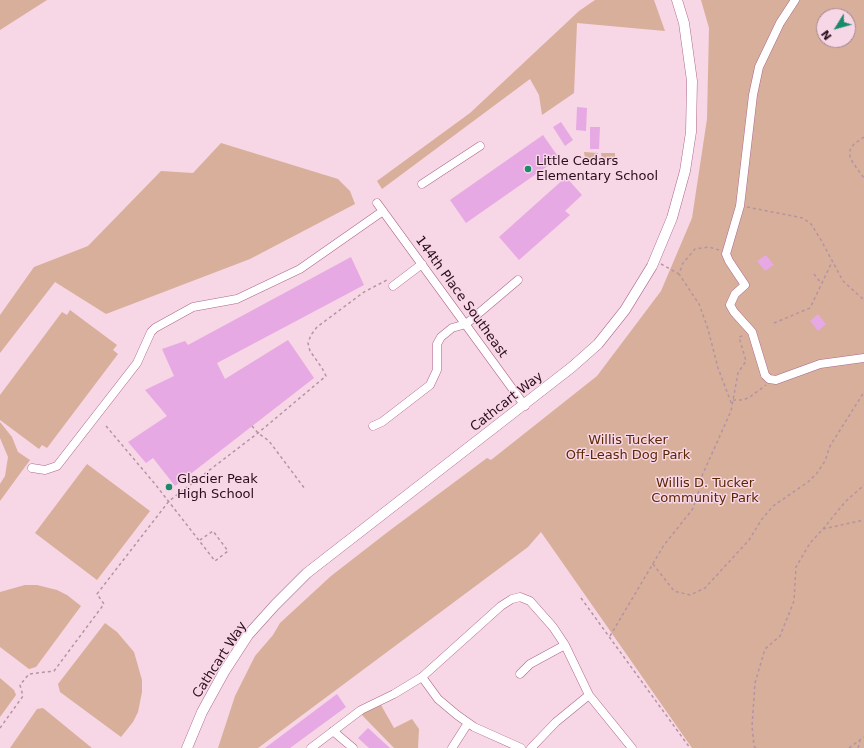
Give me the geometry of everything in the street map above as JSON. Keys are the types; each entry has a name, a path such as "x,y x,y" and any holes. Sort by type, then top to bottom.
{"main road":[{"name":"Cathcart Way","path":"187,748 202,712 224,672 248,635 307,573 524,406 572,367 598,344 625,310 654,260 672,218 685,171 691,132 692,81 684,23 677,0"}],"street":[{"path":"796,0 780,23 759,67 753,95 740,206 726,254 745,285 736,294 730,305 734,312 752,332 765,375 769,379 776,380 820,364 864,358"},
{"path":"422,184 480,146"},
{"name":"144th Place Southeast","path":"377,203 524,406"},
{"path":"32,468 45,470 57,466 137,364 154,328 193,308 237,299 300,269 383,211"},
{"path":"391,282 422,264"},
{"path":"373,426 382,422 430,385 437,370 437,344 441,337 452,328 466,324 518,280"},
{"path":"311,748 361,710 394,694 422,677 501,606 512,598 520,598 530,601 542,613 565,645 589,695 632,748"},
{"path":"520,674 530,664 565,645"},
{"path":"422,677 438,699 468,723 521,748"},
{"path":"530,748 556,722 589,695"},
{"path":"452,748 468,723"},
{"path":"333,731 353,748"}],"path":[{"path":"864,137 854,144 850,150 850,157 864,178"},
{"path":"740,206 803,218 811,224 843,281 864,300"},
{"path":"679,274 683,264 695,249 709,247 726,254"},
{"path":"654,260 679,274 699,304 708,328 718,368 732,406"},
{"path":"774,323 810,308 832,262"},
{"path":"814,274 821,283"},
{"path":"0,728 23,696 20,685 29,674 54,671 104,604 97,594 169,501 258,433 326,376 310,351 308,343 317,327 364,292 391,282"},
{"path":"610,636 664,545 692,510 698,495 701,478 732,411 738,373 746,361 739,337 752,332"},
{"path":"733,400 750,398 766,387 769,379"},
{"path":"653,564 674,590 690,595 705,588 749,540 762,519 773,506 808,482 817,473 825,461 830,446 864,392"},
{"path":"106,426 169,501 215,560 228,551 212,531 200,540"},
{"path":"252,426 258,433 269,441 305,489"},
{"path":"756,748 754,746 752,726 752,701 757,676 765,649 780,636 794,601 796,567 810,543 844,502 864,485"},
{"path":"823,529 864,520"},
{"path":"581,598 690,748"},
{"path":"849,748 864,737"},
{"path":"858,748 860,741"}],"green space":[{"path":"0,0 47,0 0,30"},
{"path":"595,0 654,0 665,31 577,23 574,93 542,115 539,95 530,79 382,189 377,181 470,113 579,11"},
{"name":"Willis D. Tucker Community Park","path":"701,0 864,0 864,748 692,748 541,532 528,547 258,748 218,748 235,696 255,656 273,635 280,623 331,576 487,458 491,460 597,376 661,291 692,218 707,119 709,28"},
{"path":"221,143 338,179 350,191 355,204 250,259 106,314 55,282 0,353 0,315 34,267 88,246 161,171 193,173"},
{"path":"584,152 598,153 596,160 590,161 585,158"},
{"path":"601,153 615,153 615,156 612,161 607,162 602,159"},
{"path":"70,310 117,345 113,350 118,354 47,448 42,445 39,449 0,420 0,395 62,312 67,315"},
{"path":"0,422 12,437 18,452 30,460 0,501 0,484 5,476 8,457 0,438"},
{"path":"87,464 150,511 97,580 35,533"},
{"path":"25,585 37,585 57,590 67,595 81,606 36,667 29,669 0,647 0,592"},
{"path":"105,623 117,632 134,652 142,680 142,692 138,712 133,722 121,737 60,692 58,684"},
{"path":"0,678 14,690 16,695 0,717"},
{"path":"381,705 394,728 412,719 419,729 418,748 394,748 361,714"},
{"path":"43,708 92,748 10,748 37,709"}],"building":[{"path":"577,107 587,108 586,131 576,130"},
{"path":"561,122 573,140 565,146 553,127"},
{"path":"590,127 600,127 599,149 590,149"},
{"path":"543,135 559,158 466,223 450,200"},
{"path":"566,177 582,195 565,211 570,215 519,260 499,237"},
{"path":"766,255 774,265 765,271 757,261"},
{"path":"351,257 364,285 217,363 225,379 288,340 314,378 175,486 153,458 146,463 128,442 167,416 145,390 174,376 162,349 185,341 188,345"},
{"path":"818,314 826,324 818,331 810,321"},
{"path":"337,694 346,707 290,748 265,748"},
{"path":"368,728 390,748 369,748 358,738"}],"place":[{"name":"Little Cedars Elementary School","path":"528,169"},
{"name":"Glacier Peak High School","path":"169,487"}],"park label":[{"name":"Willis Tucker Off-Leash Dog Park","path":"628,448"}]}
